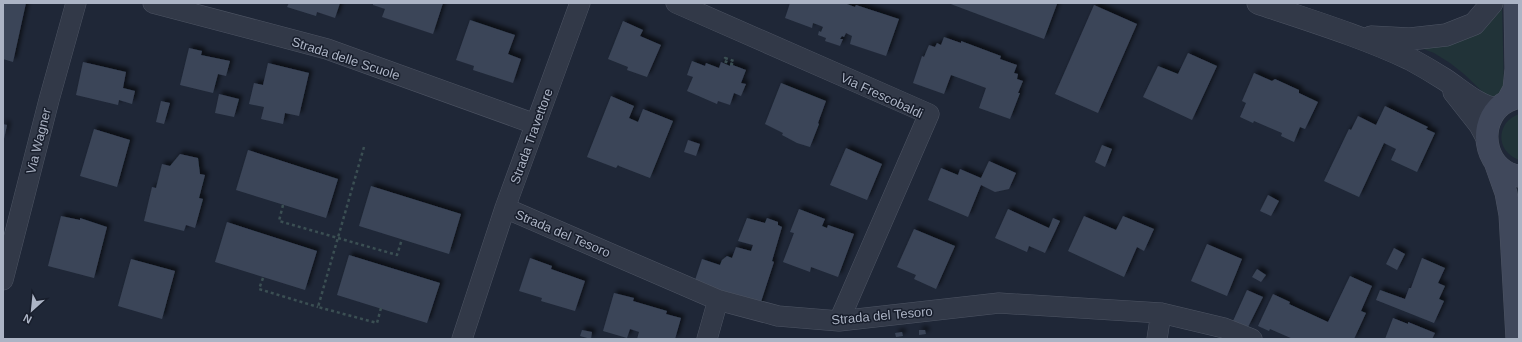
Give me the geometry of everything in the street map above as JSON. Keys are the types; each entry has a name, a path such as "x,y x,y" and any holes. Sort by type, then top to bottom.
{"main road":[{"path":"1515,3 1516,69 1514,89 1508,102 1491,117 1487,126 1486,136 1488,150 1495,162 1506,193 1510,215 1517,339"},
{"path":"1495,162 1504,170 1519,176"}],"street":[{"name":"Via Wagner","path":"3,280 49,100 76,3"},
{"name":"Strada delle Scuole","path":"154,3 327,49 535,124"},
{"name":"Strada Travettore","path":"462,339 505,208 580,3"},
{"name":"Via Frescobaldi","path":"676,3 928,114 839,321"},
{"path":"1258,3 1354,36 1410,59 1443,78 1489,108 1508,102"},
{"path":"1354,36 1410,39 1446,35 1474,24 1492,3"},
{"path":"1443,78 1486,136"},
{"name":"Strada del Tesoro","path":"505,208 718,300 778,316 839,321 999,302 1161,314 1224,328 1252,339"},
{"path":"706,339 718,300"},
{"path":"1157,339 1161,314"}],"path":[{"path":"318,307 364,147"},
{"path":"283,205 279,221 397,255 402,239"},
{"path":"263,278 259,289 377,323 381,308"}],"shaded area":[{"path":"1502,3 1504,92 1500,100 1487,96 1450,63 1434,53 1418,47 1452,44 1468,38 1482,28"},
{"path":"1519,114 1519,160 1511,156 1506,150 1502,144 1501,137 1506,123 1511,118"}],"building":[{"path":"3,3 26,3 13,62 3,59"},
{"path":"289,3 340,3 335,18 317,12 316,16 287,7"},
{"path":"373,3 443,3 433,34 382,17 385,9 373,5"},
{"path":"790,3 844,3 855,7 856,5 899,19 886,56 850,44 852,36 846,33 844,37 842,36 840,39 843,39 840,46 825,41 826,38 818,35 819,31 821,32 823,27 813,23 812,28 785,18"},
{"path":"948,3 1053,3 1057,4 1044,39"},
{"path":"1094,5 1137,24 1098,113 1055,94"},
{"path":"470,20 515,35 508,54 521,59 513,83 473,70 474,66 456,60"},
{"path":"623,21 643,30 640,36 661,45 647,77 627,70 628,67 608,59"},
{"path":"944,37 961,43 961,41 1001,56 1000,59 1017,65 1014,73 1018,74 1017,79 1023,81 1010,119 979,108 986,88 951,75 944,94 913,83 922,56 924,57 929,45 935,47 937,43 941,45"},
{"path":"189,48 202,51 201,55 230,61 226,76 218,74 213,93 180,85"},
{"path":"1188,53 1217,66 1192,120 1143,97 1158,66 1178,74"},
{"path":"692,61 705,66 706,63 719,68 721,62 746,70 741,83 746,84 741,96 734,93 730,105 718,101 717,104 687,91 693,77 687,75"},
{"path":"83,62 126,72 123,88 135,91 132,104 119,100 118,105 76,95"},
{"path":"268,63 309,73 299,116 285,113 283,124 261,119 264,107 249,104 254,83 263,85"},
{"path":"1254,73 1272,81 1275,79 1299,90 1299,93 1318,102 1305,129 1300,127 1294,142 1281,136 1282,133 1254,121 1253,123 1240,117 1246,103 1242,101"},
{"path":"781,83 826,101 810,147 797,143 782,135 783,133 765,124"},
{"path":"219,94 239,99 234,117 215,113"},
{"path":"611,96 634,106 629,118 638,122 643,109 673,121 650,178 618,165 616,168 587,157"},
{"path":"161,101 170,103 164,124 156,122"},
{"path":"1385,106 1428,127 1426,129 1435,133 1417,172 1391,160 1396,149 1384,143 1359,197 1324,181 1349,129 1351,130 1358,116 1376,125"},
{"path":"3,124 7,125 4,139 3,139"},
{"path":"94,129 130,140 117,187 80,176"},
{"path":"688,140 700,144 696,156 684,152"},
{"path":"1102,145 1112,149 1105,167 1095,162"},
{"path":"846,148 882,164 867,200 830,185"},
{"path":"248,150 338,179 326,218 236,190"},
{"path":"180,154 198,158 200,174 205,175 199,198 203,199 195,228 186,225 184,231 144,221 152,187 156,188 162,164 170,166"},
{"path":"989,161 1016,173 1009,189 995,192 981,185 968,217 928,200 941,168 958,175 960,169 981,178"},
{"path":"371,186 461,214 449,254 359,226"},
{"path":"1268,195 1279,201 1271,216 1260,211"},
{"path":"799,209 825,219 822,226 827,228 828,225 854,234 838,277 811,267 810,272 783,262 794,233 790,232"},
{"path":"1008,209 1049,228 1053,218 1060,221 1045,253 1029,246 1027,252 995,238"},
{"path":"61,216 80,220 80,218 107,227 94,278 48,266"},
{"path":"1084,216 1116,230 1123,216 1154,229 1144,251 1137,247 1124,277 1068,251"},
{"path":"747,218 765,223 767,218 778,222 778,225 782,227 772,261 774,262 759,308 694,283 702,259 720,265 722,260 727,256 732,258 736,247 751,251 753,245 738,241"},
{"path":"227,222 317,251 305,290 215,262"},
{"path":"914,229 955,246 936,289 914,279 916,275 897,267"},
{"path":"1207,244 1242,259 1227,296 1191,281"},
{"path":"1394,248 1405,254 1397,270 1386,264"},
{"path":"349,255 440,283 427,323 337,295"},
{"path":"530,258 552,266 551,269 585,281 575,311 541,301 542,298 519,291"},
{"path":"1422,258 1445,268 1438,283 1445,286 1439,299 1444,301 1434,323 1376,300 1380,290 1405,299 1409,288 1411,288"},
{"path":"131,259 175,271 162,319 118,306"},
{"path":"1257,269 1266,275 1261,282 1252,277"},
{"path":"1350,276 1372,286 1361,311 1366,313 1354,339 1293,339 1270,329 1269,331 1258,326 1273,294 1290,302 1289,304 1328,322"},
{"path":"1247,290 1263,297 1248,327 1233,321"},
{"path":"614,293 634,298 633,301 667,311 666,314 681,318 675,339 637,339 639,332 630,329 627,338 603,331"},
{"path":"1393,318 1408,324 1408,322 1435,333 1432,339 1385,339"},
{"path":"582,330 592,332 591,339 580,336"},
{"path":"919,330 925,330 926,334 919,335"},
{"path":"902,332 903,336 896,337 895,333"}]}
